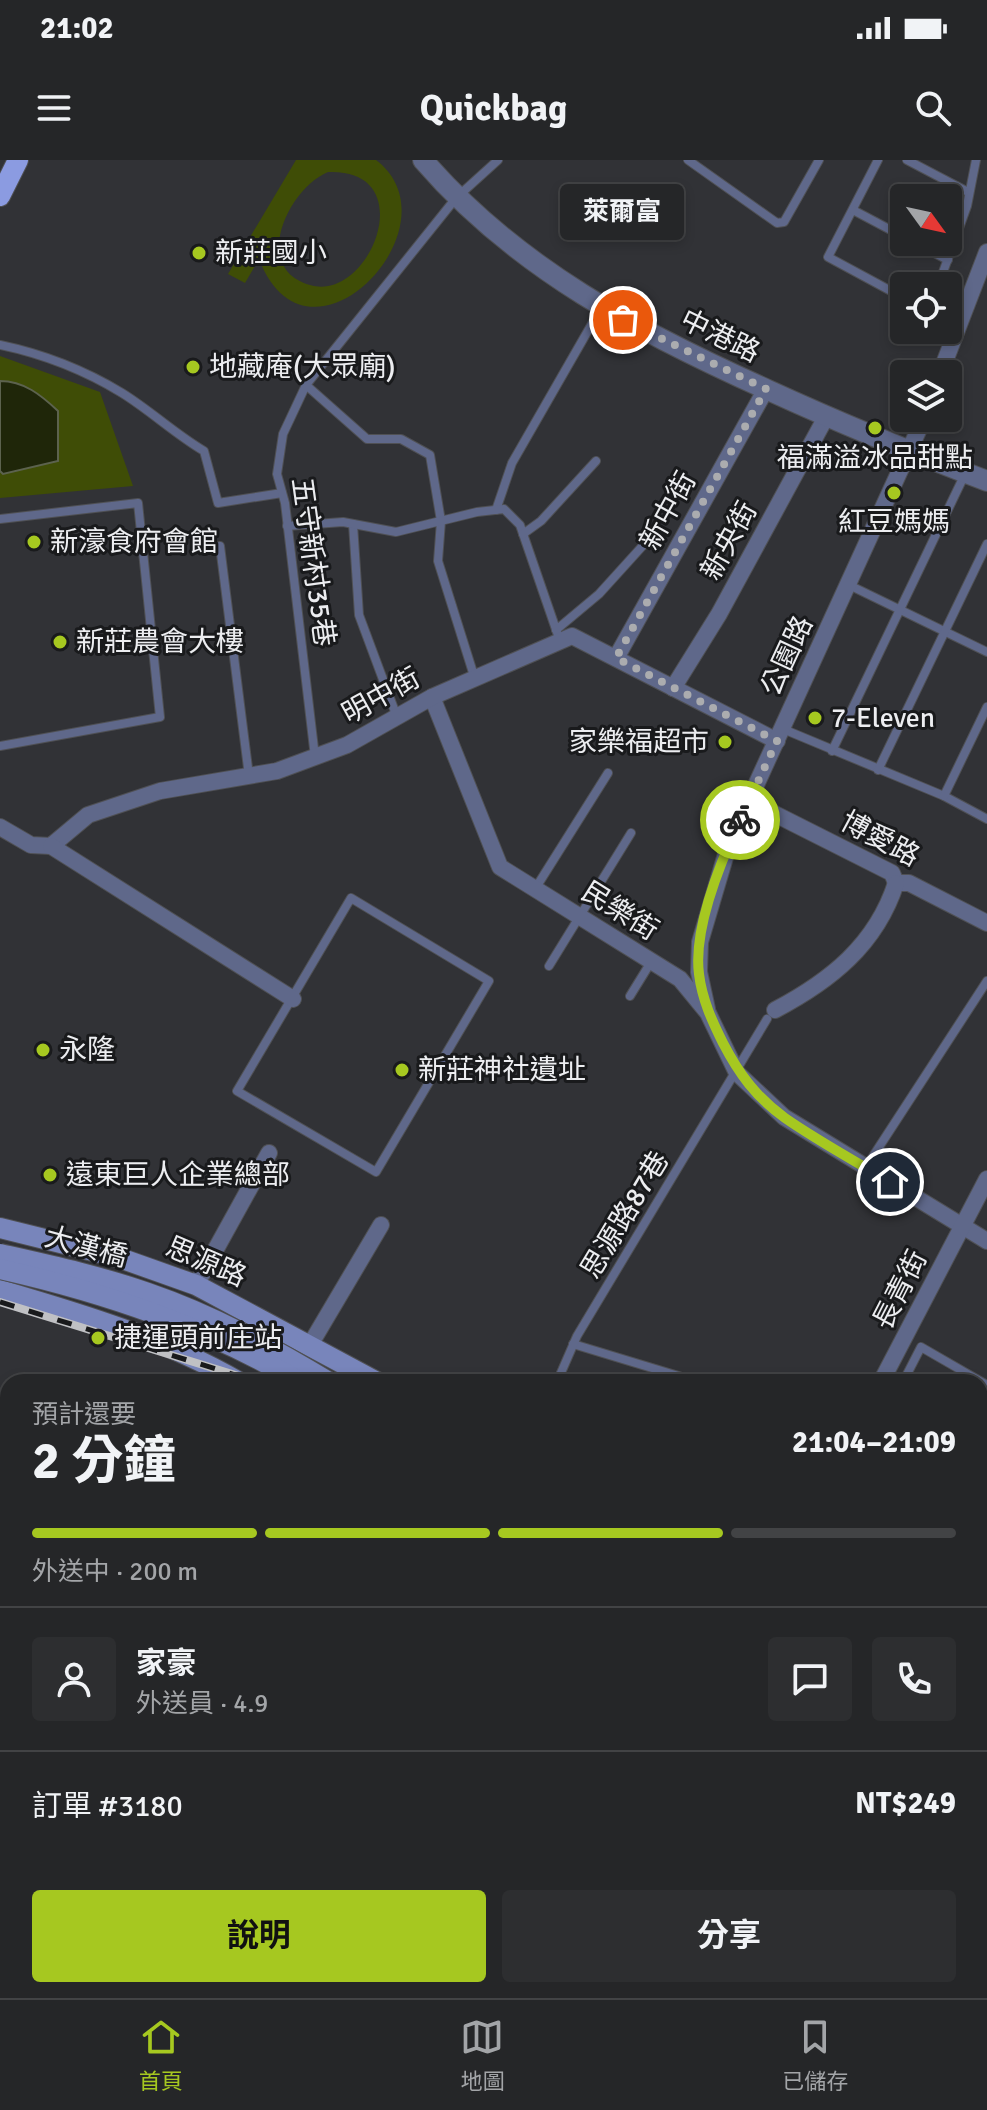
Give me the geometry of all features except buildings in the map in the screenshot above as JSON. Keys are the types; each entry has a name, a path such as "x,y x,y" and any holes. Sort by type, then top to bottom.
{"main road":[{"path":"0,196 18,160"},
{"name":"思源路","path":"0,1228 117,1257 196,1285 363,1374"},
{"path":"51,1305 61,1243"},
{"name":"大漢橋","path":"0,1254 84,1274 172,1302 235,1329 315,1374"},
{"path":"104,1321 117,1257"},
{"name":"大漢橋","path":"0,1269 65,1284 165,1316 230,1344 285,1374"},
{"path":"0,1290 104,1321 127,1332"},
{"path":"0,1304 19,1305 127,1332 160,1343 223,1374"}],"street":[{"name":"中港路","path":"423,160 456,198 533,264 601,308 826,417 987,481"},
{"path":"962,305 987,252"},
{"name":"新中街","path":"616,658 766,389"},
{"name":"新央街","path":"673,688 719,614 826,417"},
{"name":"公園路","path":"708,1013 699,972 700,942 713,888 749,801 919,432"},
{"path":"558,635 572,636 673,688 780,735"},
{"name":"明中街","path":"51,846 88,815 160,791 277,771 347,745 432,697 475,679 558,635"},
{"name":"民樂街","path":"432,697 500,867 680,979 708,1013 737,1073 784,1117 987,1241"},
{"name":"博愛路","path":"749,801 892,873 896,883 909,883 987,923"},
{"path":"0,827 31,845 51,846 293,999"},
{"path":"771,1015 818,988 857,954 889,905 896,883"},
{"path":"196,1285 269,1153"},
{"name":"長青街","path":"885,1374 987,1179"},
{"path":"310,1345 381,1225"}],"lane":[{"name":"五守新村35巷","path":"315,757 287,526 277,474 283,434 306,385 456,198 498,160"},
{"path":"688,160 777,223 784,222 819,160"},
{"path":"701,170 708,160"},
{"path":"878,160 828,257 890,290"},
{"path":"907,160 968,192"},
{"path":"943,272 967,206 976,160"},
{"path":"853,210 890,230"},
{"path":"940,256 948,260"},
{"path":"496,510 512,463 601,308"},
{"path":"0,345 45,355 123,394 174,434 204,451 218,503 282,493"},
{"path":"306,385 367,439 401,439 430,455 441,521 438,561 475,679"},
{"path":"523,534 541,521 596,461"},
{"path":"832,751 965,473"},
{"path":"0,519 138,503 160,717 0,746"},
{"path":"287,526 353,524 396,532 504,509 523,534 558,635 657,530"},
{"path":"353,524 359,615 397,717"},
{"path":"878,770 987,544"},
{"path":"220,546 249,776"},
{"path":"849,585 987,652"},
{"path":"944,796 987,707"},
{"path":"780,735 832,751 944,796 987,819"},
{"path":"535,889 608,773"},
{"path":"549,966 631,833"},
{"path":"351,898 489,981 376,1172 237,1091 293,999 351,898"},
{"path":"630,996 652,961"},
{"path":"866,1167 987,981"},
{"name":"思源路87巷","path":"560,1374 573,1344 771,1015"},
{"path":"573,1344 672,1374"},
{"path":"907,1374 921,1347 968,1374"}],"green space":[{"path":"296,160 376,160 398,188 401,221 390,254 368,282 340,301 310,307 282,294 259,259 245,283 228,274","holes":["328,172 357,176 374,190 380,211 377,234 367,256 351,274 332,285 310,285 292,276 282,262 279,246 289,210 300,194"]},
{"path":"0,356 100,392 133,486 0,498"}],"shaded area":[{"path":"0,381 17,383 32,390 58,411 58,461 3,474 0,471"}],"railway":[{"path":"0,1302 232,1374"}],"way so far":[{"path":"623,320 721,370 766,389 616,658 777,741 740,820"}],"place":[{"name":"新莊國小","path":"199,253"},
{"name":"萊爾富","path":"623,320"},
{"name":"地藏庵(大眾廟)","path":"193,367"},
{"name":"福滿溢冰品甜點","path":"875,428"},
{"name":"紅豆媽媽","path":"894,493"},
{"name":"新濠食府會館","path":"34,542"},
{"name":"新莊農會大樓","path":"60,642"},
{"name":"7-Eleven","path":"815,718"},
{"name":"家樂福超市","path":"725,742"},
{"name":"永隆","path":"43,1050"},
{"name":"新莊神社遺址","path":"402,1070"},
{"name":"遠東巨人企業總部","path":"50,1175"},
{"name":"捷運頭前庄站","path":"98,1338"}],"route":[{"path":"740,820 713,888 700,942 699,972 708,1013 737,1073 755,1093 784,1117 890,1182"}]}
